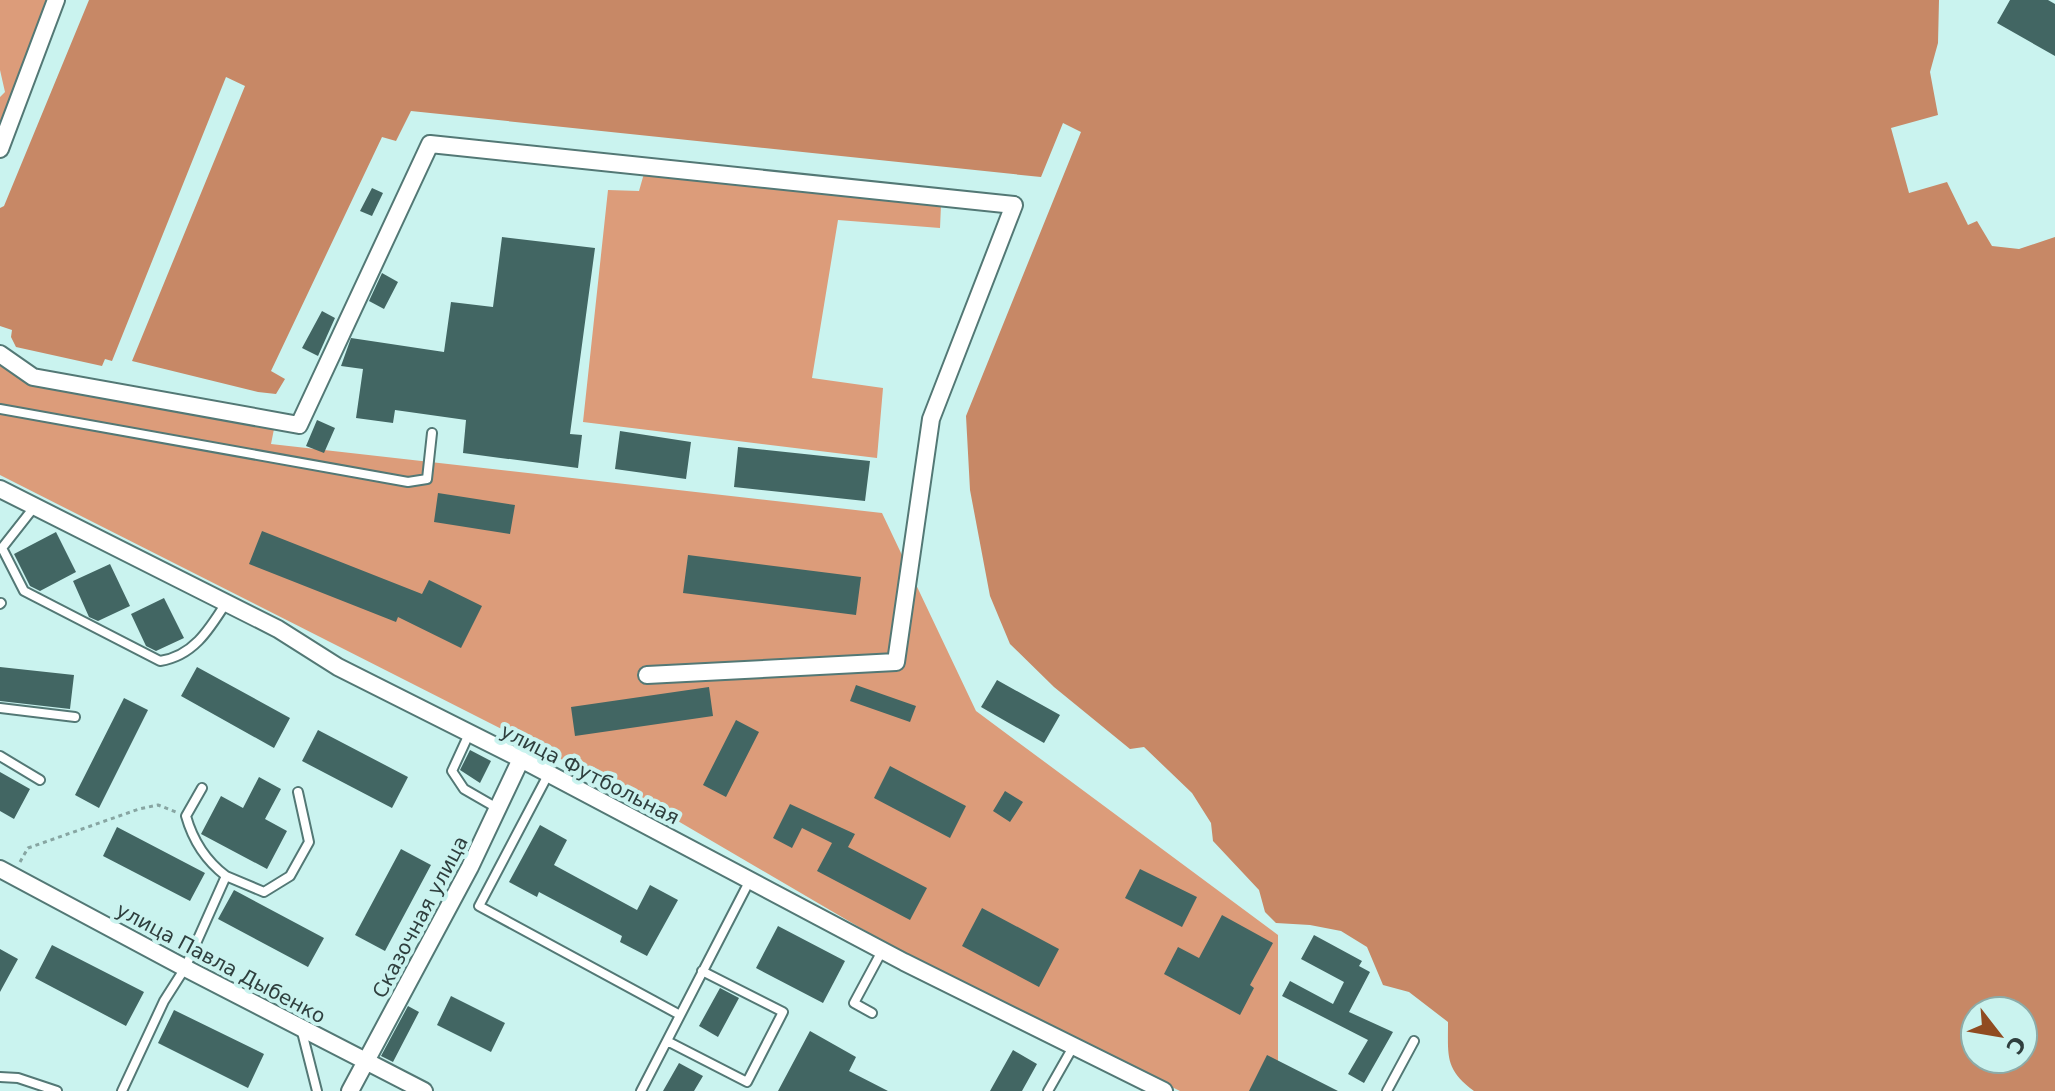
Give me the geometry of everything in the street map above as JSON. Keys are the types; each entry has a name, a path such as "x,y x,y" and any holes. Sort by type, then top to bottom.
{"street":[{"path":"0,149 56,0"},
{"path":"0,354 33,377 299,425 430,144 1014,205 931,419 896,662 647,675"},
{"name":"улица Футбольная","path":"0,489 278,629 338,667 549,773 882,950 1164,1091"},
{"name":"Сказочная улица","path":"350,1091 470,867 521,759"},
{"name":"улица Павла Дыбенко","path":"6,872 424,1091"}],"lane":[{"path":"0,409 408,482 427,479 432,433"},
{"path":"35,506 2,548 24,591 146,654 160,661 189,652 226,603"},
{"path":"0,708 75,717"},
{"path":"469,734 452,771 464,789 498,808"},
{"path":"0,756 40,780"},
{"path":"549,773 479,906 680,1015"},
{"path":"202,788 186,816 193,838 214,866 226,876 264,892 290,876 309,842 298,792"},
{"path":"122,1091 164,1001 185,968 226,876"},
{"path":"641,1091 750,880"},
{"path":"872,1013 854,1003 882,950"},
{"path":"667,1041 747,1082 783,1012 702,971"},
{"path":"301,1027 317,1091"},
{"path":"1387,1091 1414,1041"},
{"path":"1048,1091 1073,1046"},
{"path":"0,1077 18,1078 57,1091"}],"path":[{"path":"6,872 28,848 139,809 158,805 186,816"}],"shaded area":[{"path":"0,0 49,0 0,129 0,97 5,92 0,70"},
{"path":"89,0 1939,0 1938,43 1930,72 1938,115 1891,128 1909,193 1947,182 1968,225 1977,221 1992,246 2019,249 2055,237 2055,1091 1474,1091 1453,1069 1448,1022 1409,992 1383,985 1367,947 1341,931 1276,923 1265,912 1259,890 1213,841 1211,823 1192,793 1144,747 1130,749 1054,687 1010,644 990,596 970,490 966,416 1081,132 1063,123 1041,177 411,111 396,141 382,137 271,371 285,379 276,394 132,361 245,86 226,77 112,361 105,359 102,366 16,347 11,337 12,330 0,326 0,208 4,206"},
{"path":"645,170 941,205 940,228 838,220 812,378 883,388 877,458 583,422 608,190 639,191"},
{"path":"0,357 18,366 277,414 271,444 882,513 976,711 1278,935 1278,1091 1180,1091 905,954 642,800 0,475"}],"building":[{"path":"2010,0 2048,0 2055,4 2055,56 1997,23"},
{"path":"372,188 383,193 372,216 360,211"},
{"path":"502,237 595,248 570,434 582,435 578,468 463,453 466,420 395,410 393,423 356,418 363,369 341,366 351,338 444,352 451,302 493,307"},
{"path":"382,273 398,282 384,309 369,301"},
{"path":"322,311 335,318 318,356 302,348"},
{"path":"317,420 335,428 324,453 306,446"},
{"path":"620,431 691,442 686,479 615,469"},
{"path":"738,447 870,461 865,501 734,487"},
{"path":"438,493 515,505 510,534 434,522"},
{"path":"262,531 422,594 429,580 482,606 461,648 398,617 396,622 249,564"},
{"path":"56,532 76,572 40,591 30,586 14,554"},
{"path":"688,555 861,577 856,615 683,593"},
{"path":"110,564 130,606 98,621 89,617 73,581"},
{"path":"164,598 184,638 156,651 146,646 131,614"},
{"path":"0,667 74,675 70,709 0,701"},
{"path":"197,667 290,718 274,748 181,696"},
{"path":"997,680 1060,715 1044,743 981,707"},
{"path":"856,685 916,706 910,722 850,701"},
{"path":"709,687 713,716 575,736 571,707"},
{"path":"124,698 148,710 99,808 75,795"},
{"path":"736,720 759,732 726,797 703,785"},
{"path":"318,730 408,777 392,808 302,761"},
{"path":"470,750 491,761 480,783 460,770"},
{"path":"890,766 966,806 950,838 874,798"},
{"path":"0,772 30,789 14,819 0,811"},
{"path":"259,777 281,789 265,819 287,831 267,869 201,834 221,796 243,808"},
{"path":"1005,791 1023,802 1010,822 993,811"},
{"path":"790,804 855,834 848,847 927,888 910,920 817,871 832,843 802,828 792,848 773,838"},
{"path":"540,825 567,840 554,865 637,910 650,885 678,900 647,956 620,942 622,936 539,892 537,897 509,882"},
{"path":"117,827 205,873 190,901 103,856"},
{"path":"401,849 431,865 385,951 355,935"},
{"path":"1140,869 1197,897 1182,927 1125,898"},
{"path":"234,890 324,938 308,967 218,919"},
{"path":"982,908 1059,949 1039,987 962,946"},
{"path":"1222,915 1273,943 1250,985 1254,988 1240,1015 1164,974 1178,947 1199,958"},
{"path":"778,926 845,961 823,1003 756,968"},
{"path":"1314,935 1362,961 1359,966 1370,972 1349,1012 1393,1032 1364,1083 1348,1074 1368,1040 1282,996 1290,981 1333,1004 1344,982 1301,959"},
{"path":"52,945 144,992 126,1026 35,978"},
{"path":"0,949 18,959 0,992"},
{"path":"720,988 739,998 718,1037 699,1026"},
{"path":"451,996 505,1023 491,1052 437,1025"},
{"path":"408,1006 419,1012 393,1062 381,1056"},
{"path":"174,1010 264,1054 248,1088 158,1043"},
{"path":"810,1031 856,1057 849,1071 888,1091 778,1091"},
{"path":"1013,1050 1037,1064 1022,1091 990,1091"},
{"path":"1267,1055 1338,1091 1249,1091"},
{"path":"679,1063 703,1076 694,1091 663,1091"}]}
